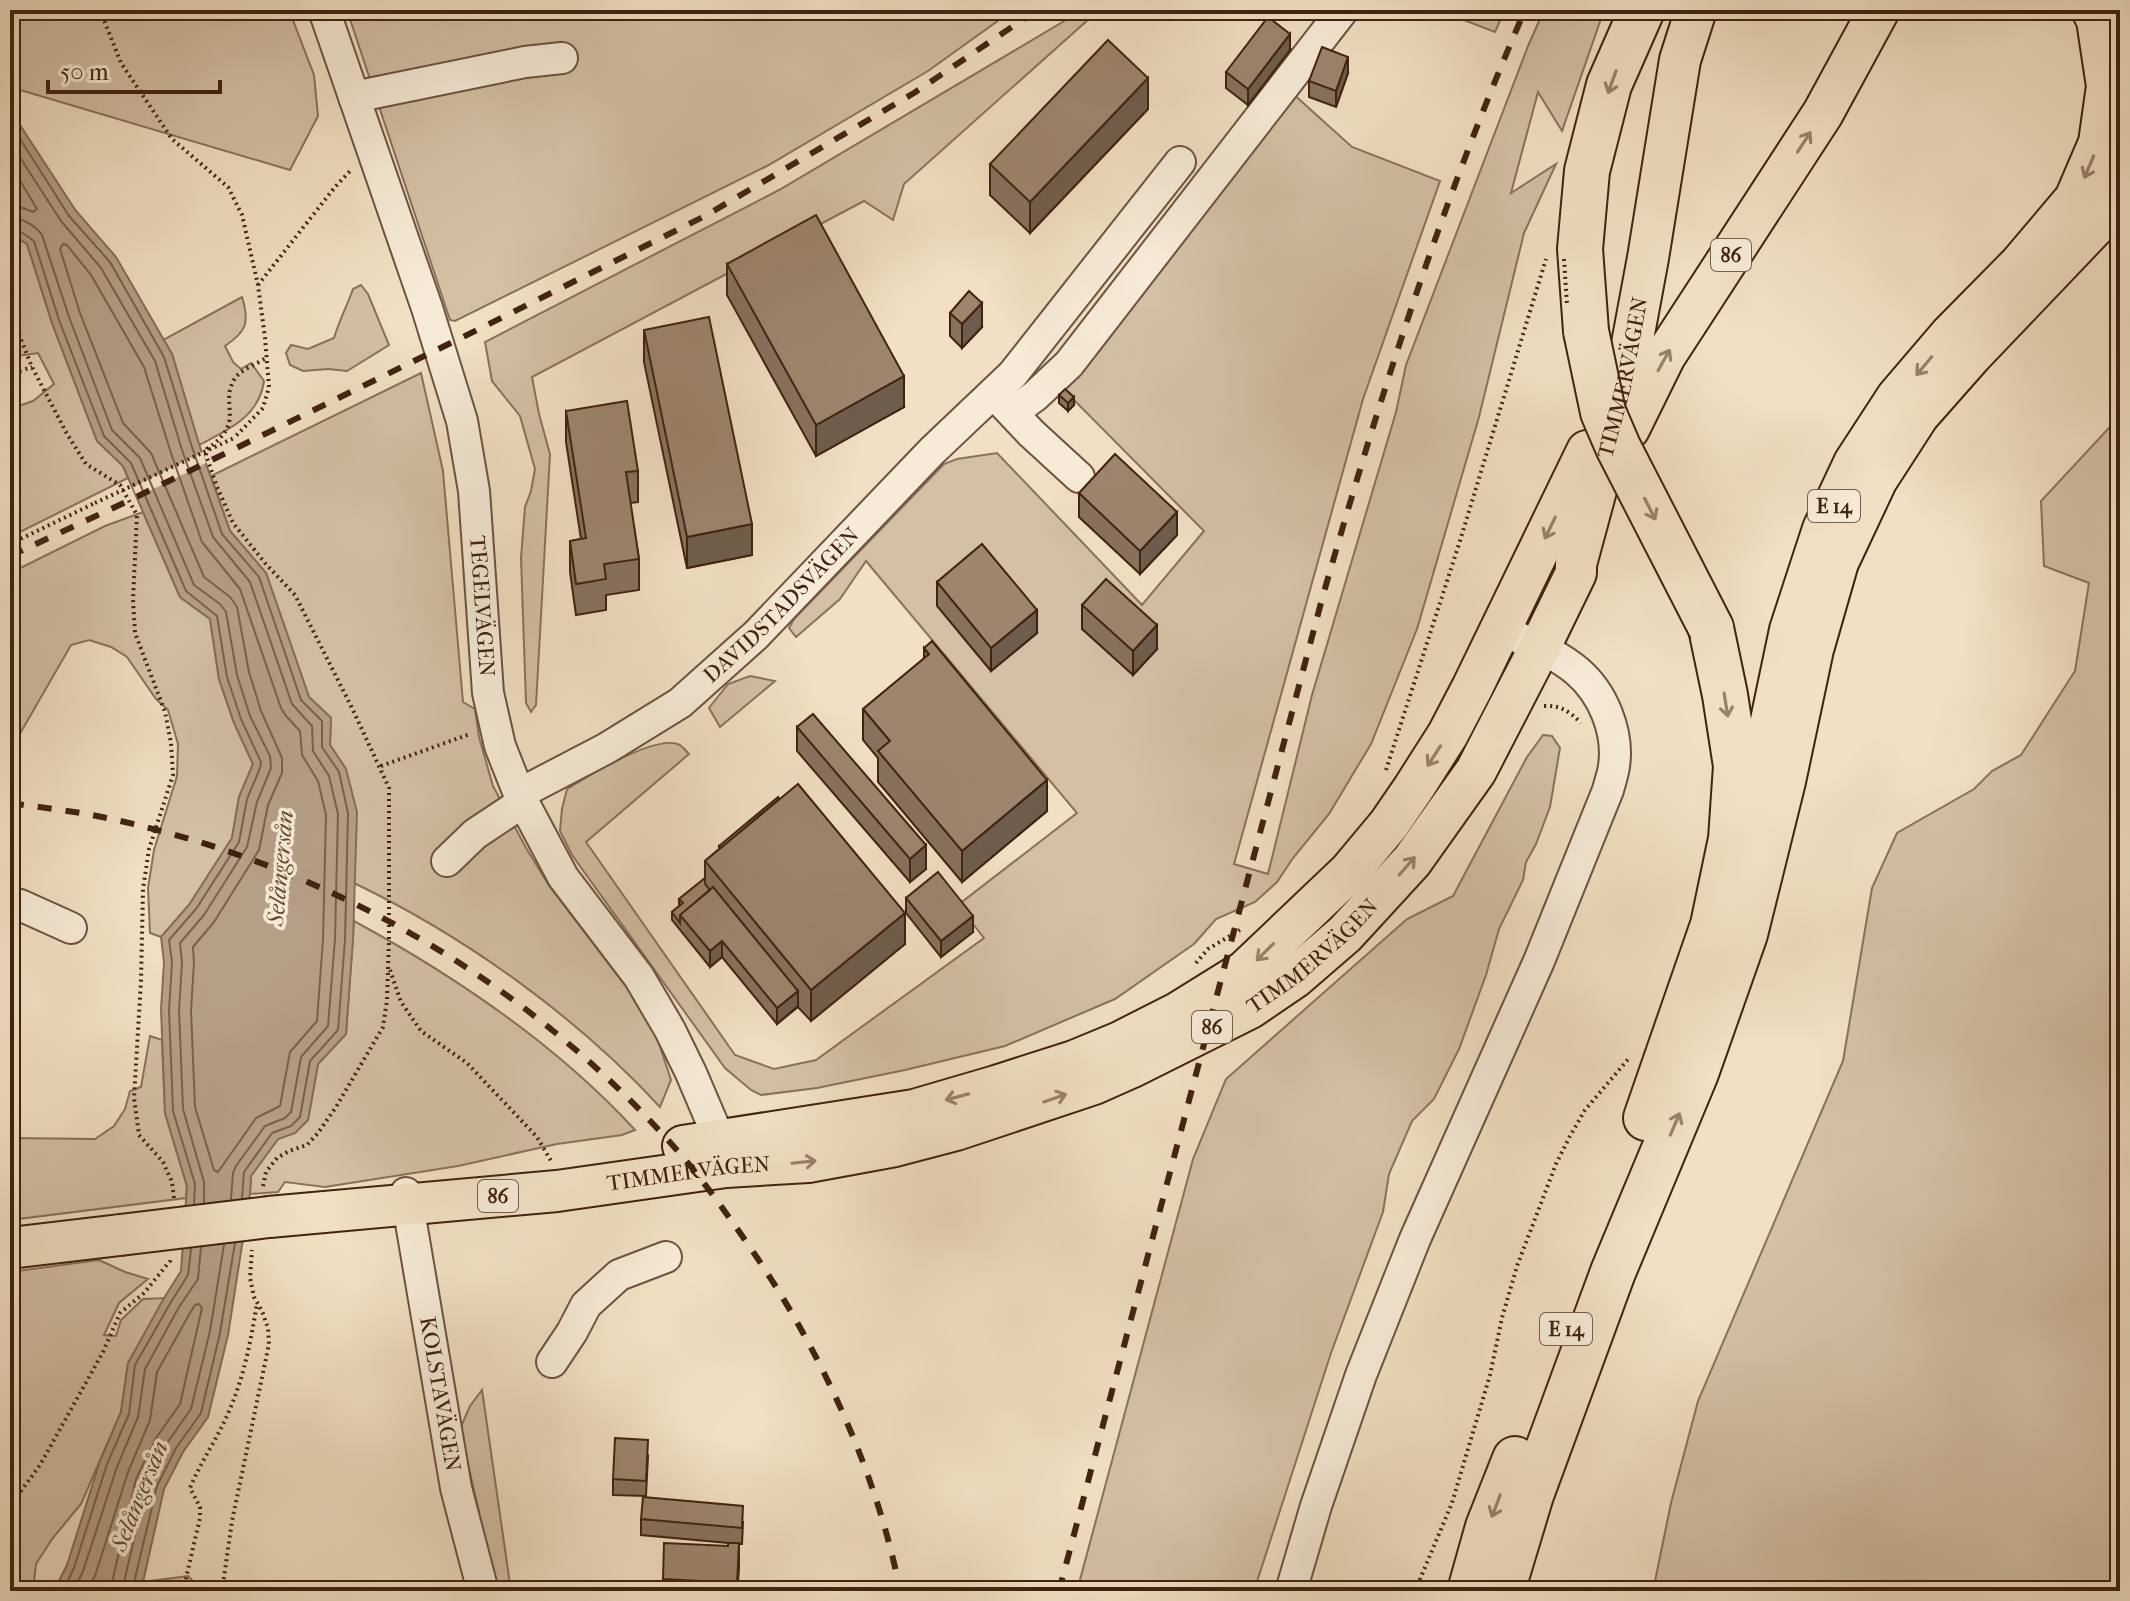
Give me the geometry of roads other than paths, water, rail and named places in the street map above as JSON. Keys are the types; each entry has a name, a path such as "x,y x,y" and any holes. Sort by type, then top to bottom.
{"highway":[{"name":"E 14","path":"1470,1591 1488,1527 1590,1267 1651,1059 1713,925 1731,839 1736,766 1711,628 1603,412 1586,331 1580,249 1587,171 1609,85 1642,10"},
{"name":"E 14","path":"1502,1591 1531,1495 1613,1272 1696,1073 1745,934 1783,781 1811,649 1836,562 1875,479 1917,414 2095,223 2120,167"}],"main road":[{"name":"TIMMERVÄGEN","path":"407,1199 557,1191 723,1154 802,1126 914,1110 1074,1061 1120,1042 1179,1012 1245,971 1349,872 1389,824 1448,734 1585,458 1615,350 1652,112 1674,10"},
{"name":"TIMMERVÄGEN","path":"10,1248 407,1199 554,1167 723,1154 808,1162 895,1146 956,1130 1094,1084 1250,1008 1294,978 1345,934 1412,861 1476,771 1576,573 1624,387 1680,60 1696,10"},
{"name":"86","path":"1576,573 1630,427 1665,356 1823,113 1879,10"},
{"name":"E 14","path":"1651,1059 1681,1048 1735,891 1790,630 1823,529 1854,463 1897,397 1950,335 2020,264 2075,199 2099,143 2107,86 2097,20 2092,10"},
{"path":"2112,10 2120,31"}],"street":[{"name":"TEGELVÄGEN","path":"324,10 427,308 462,421 474,491 488,693 500,746 521,798 563,877 639,977 670,1030 691,1073 723,1154"},
{"path":"1006,393 1035,396 1069,364 1343,10"},
{"path":"354,97 525,62 562,58"},
{"path":"1006,393 1180,162"},
{"path":"1006,393 1031,433 1079,477"},
{"name":"DAVIDSTADSVÄGEN","path":"447,861 475,834 521,798 680,703 756,635 933,450 1006,393"},
{"path":"1291,1591 1316,1506 1361,1375 1421,1225 1539,961 1608,790 1615,765 1611,724 1597,696 1580,673 1501,629"},
{"path":"10,903 71,928"},
{"name":"KOLSTAVÄGEN","path":"407,1199 456,1488 483,1591"},
{"path":"552,1362 586,1305 619,1275 666,1257"}],"water":[{"name":"Selångersån","path":"10,105 76,211 116,257 172,354 230,531 266,573 309,697 331,718 330,745 346,769 357,812 346,1034 318,1064 308,1120 295,1133 278,1139 251,1176 228,1335 208,1417 183,1452 164,1489 139,1591 54,1591 67,1565 100,1461 121,1412 128,1363 181,1271 187,1186 165,1113 161,1009 164,962 161,937 189,905 232,838 239,797 253,764 234,723 219,679 210,619 180,597 123,466 97,441 52,323 27,244 10,234"}],"railway":[{"path":"10,556 126,502 705,216 914,93 1037,10"},
{"path":"1059,1591 1344,524 1389,375 1439,228 1525,10"},
{"path":"10,803 92,815 177,835 259,863 339,896 416,936 489,983 558,1035 622,1093 682,1156 731,1220 782,1296 826,1376 863,1461 878,1504 900,1591"}]}
